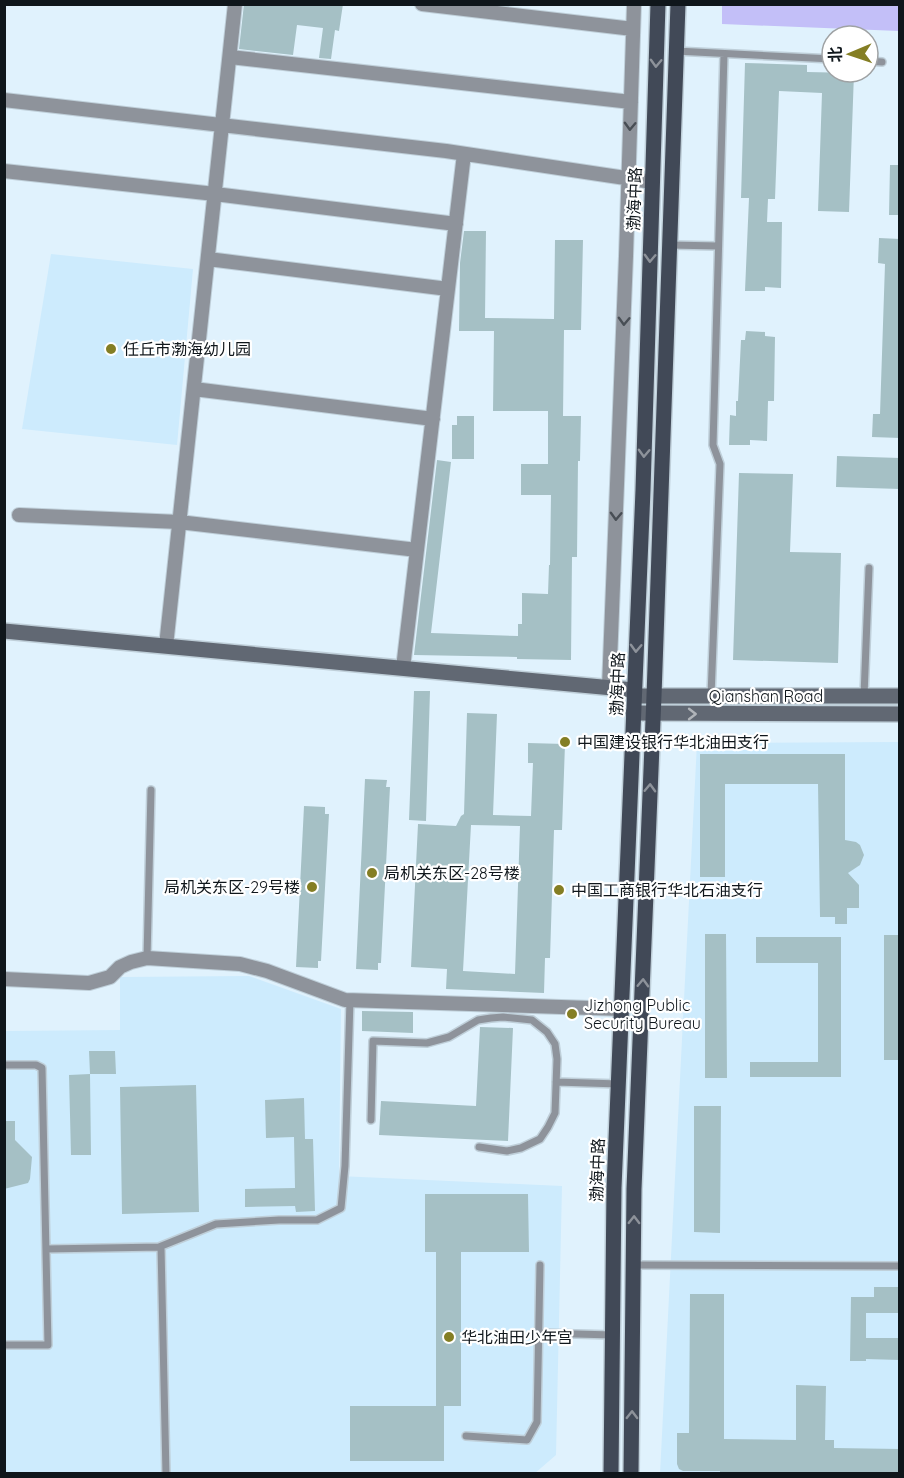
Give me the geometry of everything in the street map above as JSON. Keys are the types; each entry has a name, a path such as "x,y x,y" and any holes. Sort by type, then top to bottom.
{"main road":[{"name":"渤海中路","path":"611,1473 614,1188 643,490 658,4"},
{"path":"631,1473 634,1189 678,4"}],"street":[{"path":"165,646 235,4"},
{"path":"422,4 633,29"},
{"path":"609,687 634,4"},
{"path":"230,57 631,102"},
{"path":"4,100 464,154 652,182"},
{"path":"403,668 464,154"},
{"path":"4,171 456,224"},
{"path":"208,259 448,289"},
{"path":"194,390 433,419"},
{"path":"19,515 179,522 417,550"},
{"name":"Qianshan Road","path":"4,631 609,687 654,696 900,696"},
{"name":"Qianshan Road","path":"633,713 900,714"},
{"path":"4,979 89,983 110,977 120,967 147,958 240,964 267,971 345,1000 621,1009"}],"lane":[{"path":"676,51 820,58"},
{"path":"711,696 720,464 713,445 724,54"},
{"path":"670,244 718,246"},
{"path":"864,696 868,568"},
{"path":"147,958 151,790"},
{"path":"46,1249 159,1247 216,1224 316,1220 340,1208 345,1166 350,1000"},
{"path":"370,1120 373,1041 427,1043 449,1038 478,1020 503,1017 532,1020 547,1032 555,1044 557,1059 555,1113 540,1139 521,1148 507,1151 479,1147"},
{"path":"4,1065 36,1065 42,1068 48,1345 4,1345"},
{"path":"556,1082 619,1084"},
{"path":"159,1247 161,1247 166,1473"},
{"path":"466,1436 527,1440 537,1422 540,1265"},
{"path":"634,1265 900,1266"},
{"path":"539,1333 613,1335"}],"shaded area":[{"path":"722,5 899,5 899,31 880,30 880,24 820,24 820,28 722,24"},
{"name":"任丘市渤海幼儿园","path":"51,254 193,269 177,445 22,429"},
{"path":"899,742 899,1473 660,1474 697,743"},
{"path":"249,976 341,1009 339,1176 562,1186 556,1455 534,1474 5,1473 4,1031 120,1030 120,977"}],"building":[{"path":"244,4 343,4 339,31 335,30 331,59 319,58 323,28 297,25 293,55 239,49"},
{"path":"745,63 807,65 807,72 820,72 820,84 854,84 849,212 818,211 822,93 779,91 775,199 768,199 767,222 782,222 781,288 765,287 765,291 745,291 749,198 741,198"},
{"path":"890,165 900,165 900,215 889,215"},
{"path":"464,231 486,231 485,318 554,319 555,240 583,240 581,330 564,330 563,416 581,416 577,557 572,557 571,660 414,655 437,460 451,462 431,633 518,636 518,624 522,624 522,593 548,594 551,495 521,495 521,464 548,464 548,411 493,411 494,331 459,331 460,263"},
{"path":"879,238 900,239 900,438 872,437 873,414 880,414 885,264 878,263"},
{"path":"746,331 765,332 765,336 775,337 774,401 768,401 767,441 750,440 750,445 729,445 730,415 736,416 736,401 738,401 741,340 745,340"},
{"path":"457,416 474,416 474,459 452,459 452,425 457,425"},
{"path":"837,456 900,458 900,489 836,487"},
{"path":"739,473 793,474 790,552 841,553 838,663 733,660"},
{"path":"414,691 430,691 426,821 409,820"},
{"path":"467,713 497,714 493,815 531,816 533,763 528,763 528,743 565,744 562,830 554,830 550,958 545,958 544,993 446,989 447,969 411,967 418,824 456,826 464,814","holes":["471,825 520,826 515,974 463,971"]},
{"path":"700,754 845,754 845,840 860,845 864,855 860,865 848,873 859,885 859,908 847,908 847,924 835,924 835,917 820,917 818,784 725,784 725,877 700,877"},
{"name":"局机关东区-28号楼","path":"365,779 387,780 386,787 390,787 381,963 378,963 378,970 356,969"},
{"name":"局机关东区-29号楼","path":"304,806 325,807 325,814 329,814 321,961 318,961 318,968 296,967"},
{"path":"705,934 726,934 727,1078 705,1078"},
{"path":"884,935 900,935 900,1060 884,1060"},
{"path":"756,937 841,937 841,1077 750,1077 750,1062 818,1062 818,963 756,963"},
{"path":"362,1011 413,1012 413,1033 362,1031"},
{"path":"480,1027 513,1028 508,1141 379,1135 381,1101 476,1106"},
{"path":"89,1051 115,1051 116,1074 90,1074"},
{"path":"90,1074 91,1155 71,1155 69,1075"},
{"path":"196,1085 199,1212 122,1214 120,1087"},
{"path":"304,1098 305,1139 313,1139 315,1211 296,1212 295,1206 245,1207 245,1189 295,1188 294,1137 266,1138 265,1100"},
{"path":"694,1106 721,1106 720,1233 694,1232"},
{"path":"4,1121 15,1121 15,1140 32,1157 28,1183 4,1189"},
{"path":"425,1194 528,1194 529,1252 461,1252 461,1406 436,1406 436,1252 425,1252"},
{"path":"874,1287 900,1287 900,1313 866,1313 866,1338 900,1338 900,1360 850,1361 851,1297 874,1297"},
{"path":"690,1294 724,1294 724,1439 796,1440 796,1385 826,1386 825,1440 834,1440 834,1448 900,1449 900,1473 720,1473 720,1471 683,1471 679,1469 677,1433 689,1433"},
{"path":"350,1406 444,1406 444,1461 350,1461"}],"place":[{"name":"任丘市渤海幼儿园","path":"111,349"},
{"name":"中国建设银行华北油田支行","path":"565,742"},
{"name":"局机关东区-28号楼","path":"372,873"},
{"name":"局机关东区-29号楼","path":"312,887"},
{"name":"中国工商银行华北石油支行","path":"559,890"},
{"name":"Jizhong Public Security Bureau","path":"572,1014"},
{"name":"华北油田少年宫","path":"449,1337"}]}
